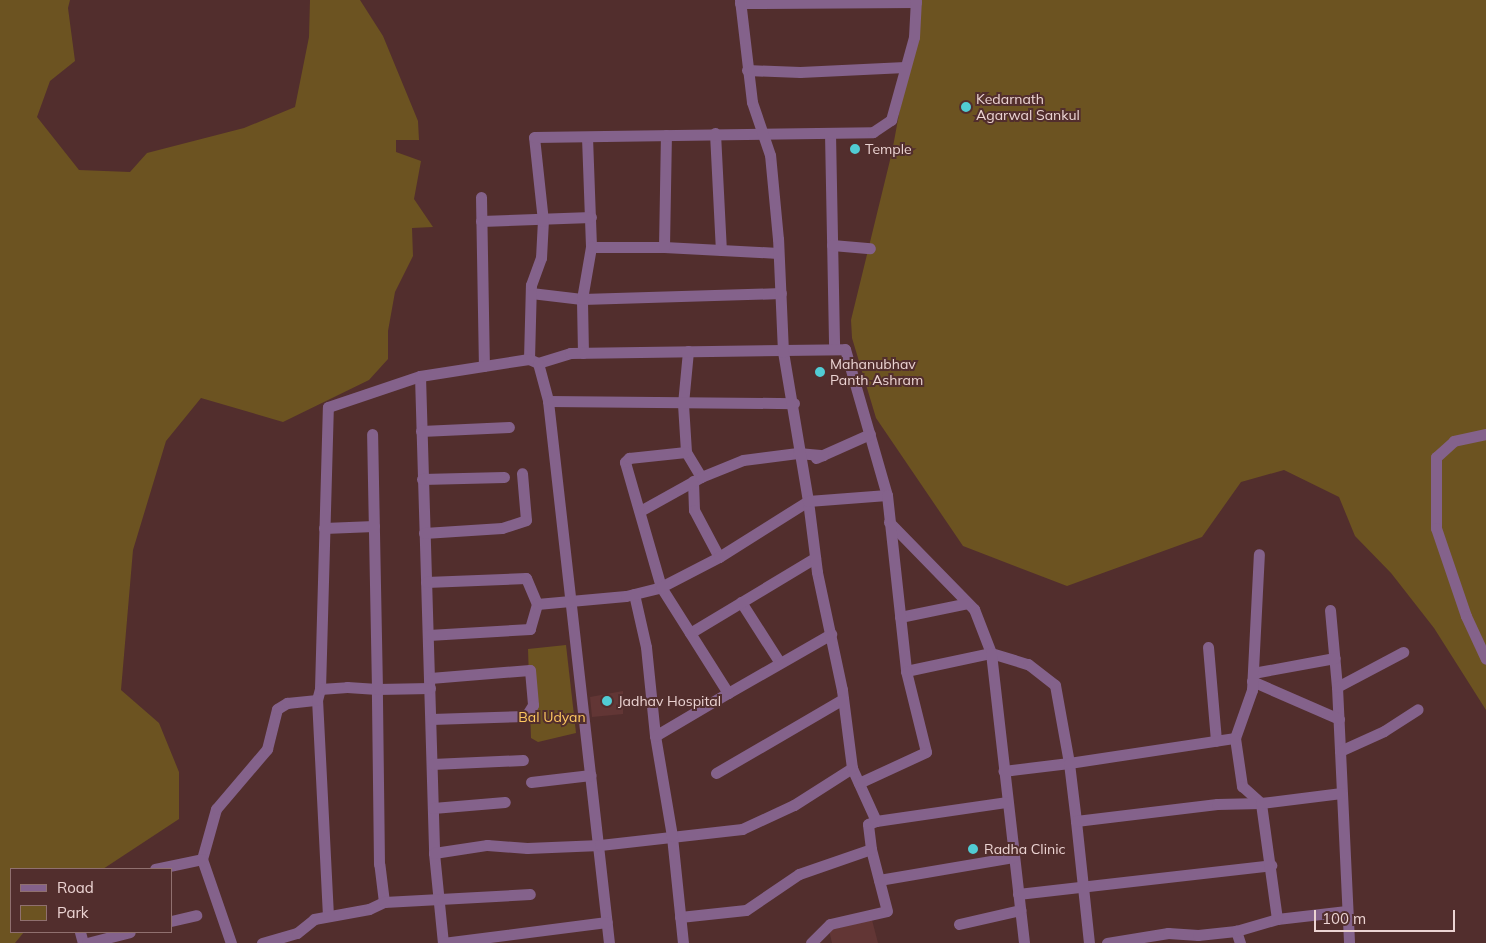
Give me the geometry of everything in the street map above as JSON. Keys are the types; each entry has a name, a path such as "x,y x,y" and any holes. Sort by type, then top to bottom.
{"street":[{"path":"609,943 600,845 548,401 534,361 531,293 534,268 541,258 543,221 534,137 714,133 764,134 873,132 891,120 914,37 916,1 740,1 752,102 764,134 770,155 781,293 783,352 794,403 799,459 808,501 815,558 843,698 852,768 876,821"},
{"path":"747,70 800,72 905,67"},
{"path":"714,133 721,250"},
{"path":"830,133 834,348"},
{"path":"664,247 666,135"},
{"path":"583,353 582,299 591,248 587,137"},
{"path":"481,197 484,366"},
{"path":"481,221 543,221 591,217"},
{"path":"832,246 870,248"},
{"path":"591,248 664,247 778,253"},
{"path":"531,293 582,299 781,293"},
{"path":"328,916 319,695 328,407 420,376 484,366 534,361 570,353 783,352 834,348 847,352 887,495 906,671 926,752 859,783"},
{"path":"688,351 683,404 686,452 697,479 694,510 719,557"},
{"path":"420,376 434,853 443,943 607,922"},
{"path":"548,401 683,404 794,403"},
{"path":"421,431 509,427"},
{"path":"372,434 379,864 384,902"},
{"path":"640,511 697,479 742,460 799,459 823,455 870,434"},
{"path":"1486,434 1454,441 1436,457 1436,528 1466,616 1486,659"},
{"path":"686,452 626,460 661,587 728,693"},
{"path":"424,533 502,528 526,520 522,472"},
{"path":"422,479 504,477"},
{"path":"537,604 570,599 634,594 661,587 719,557 808,501 887,495"},
{"path":"889,522 968,603 978,616 991,653 1006,802 1024,943"},
{"path":"324,528 374,526"},
{"path":"1259,554 1252,690 1234,738 1242,786 1261,802 1277,919"},
{"path":"690,633 815,558"},
{"path":"426,582 526,578 537,604 530,629 428,635"},
{"path":"634,594 646,647 655,736 672,836 683,943"},
{"path":"741,602 780,663"},
{"path":"900,616 968,603"},
{"path":"1330,610 1338,687 1340,793 1349,943"},
{"path":"655,736 831,634"},
{"path":"1208,647 1216,741"},
{"path":"1338,687 1403,652"},
{"path":"906,671 991,653 1028,664 1055,685 1069,763 1089,943"},
{"path":"1252,677 1334,658"},
{"path":"230,943 202,859 216,809 267,749 277,709 287,703 347,687 377,689 530,670 533,705 526,716 431,719"},
{"path":"1252,677 1339,720"},
{"path":"716,773 843,698"},
{"path":"1340,751 1384,731 1418,709"},
{"path":"1003,771 1234,738"},
{"path":"432,764 523,760"},
{"path":"434,853 487,845 527,848 600,845 742,829 794,805 852,768"},
{"path":"530,782 591,775"},
{"path":"1076,820 1217,804 1261,802 1340,793"},
{"path":"433,808 505,802"},
{"path":"811,943 830,924 886,911 871,849 868,824 876,821 1006,802"},
{"path":"680,917 746,910 799,874 871,849"},
{"path":"879,880 1013,857"},
{"path":"160,868 202,859"},
{"path":"1018,894 1083,885 1271,865"},
{"path":"262,943 297,933 314,919 369,909 384,902 530,894"},
{"path":"959,924 1020,910"},
{"path":"1107,943 1168,933 1198,935 1236,931 1277,919 1348,911"},
{"path":"172,921 196,915"},
{"path":"1236,931 1240,943"},
{"path":"87,943 126,933"}],"shaded area":[{"name":"Jadhav Hospital","path":"623,691 623,714 592,717 590,697"},
{"path":"872,920 878,943 832,943 829,930"}],"green space":[{"path":"0,0 70,0 68,8 75,61 50,81 37,117 79,170 130,172 147,153 244,128 295,107 309,37 310,0 360,0 383,36 418,121 419,140 396,140 396,152 421,161 414,199 433,227 412,228 413,256 395,292 388,331 388,359 369,380 283,422 201,398 166,441 133,550 121,690 159,723 179,772 179,819 105,868 10,868 10,933 23,933 15,943 0,943"},
{"path":"920,0 1486,0 1486,710 1434,628 1391,573 1355,536 1339,497 1284,470 1241,482 1202,537 1067,586 963,546 876,418 852,338 851,320 892,152"},
{"name":"Bal Udyan","path":"566,645 576,733 538,742 531,738 528,649"}],"place":[{"name":"Kedarnath Agarwal Sankul","path":"966,107"},
{"name":"Temple","path":"855,149"},
{"name":"Mahanubhav Panth Ashram","path":"820,372"},
{"name":"Jadhav Hospital","path":"607,701"},
{"name":"Radha Clinic","path":"973,849"}]}
